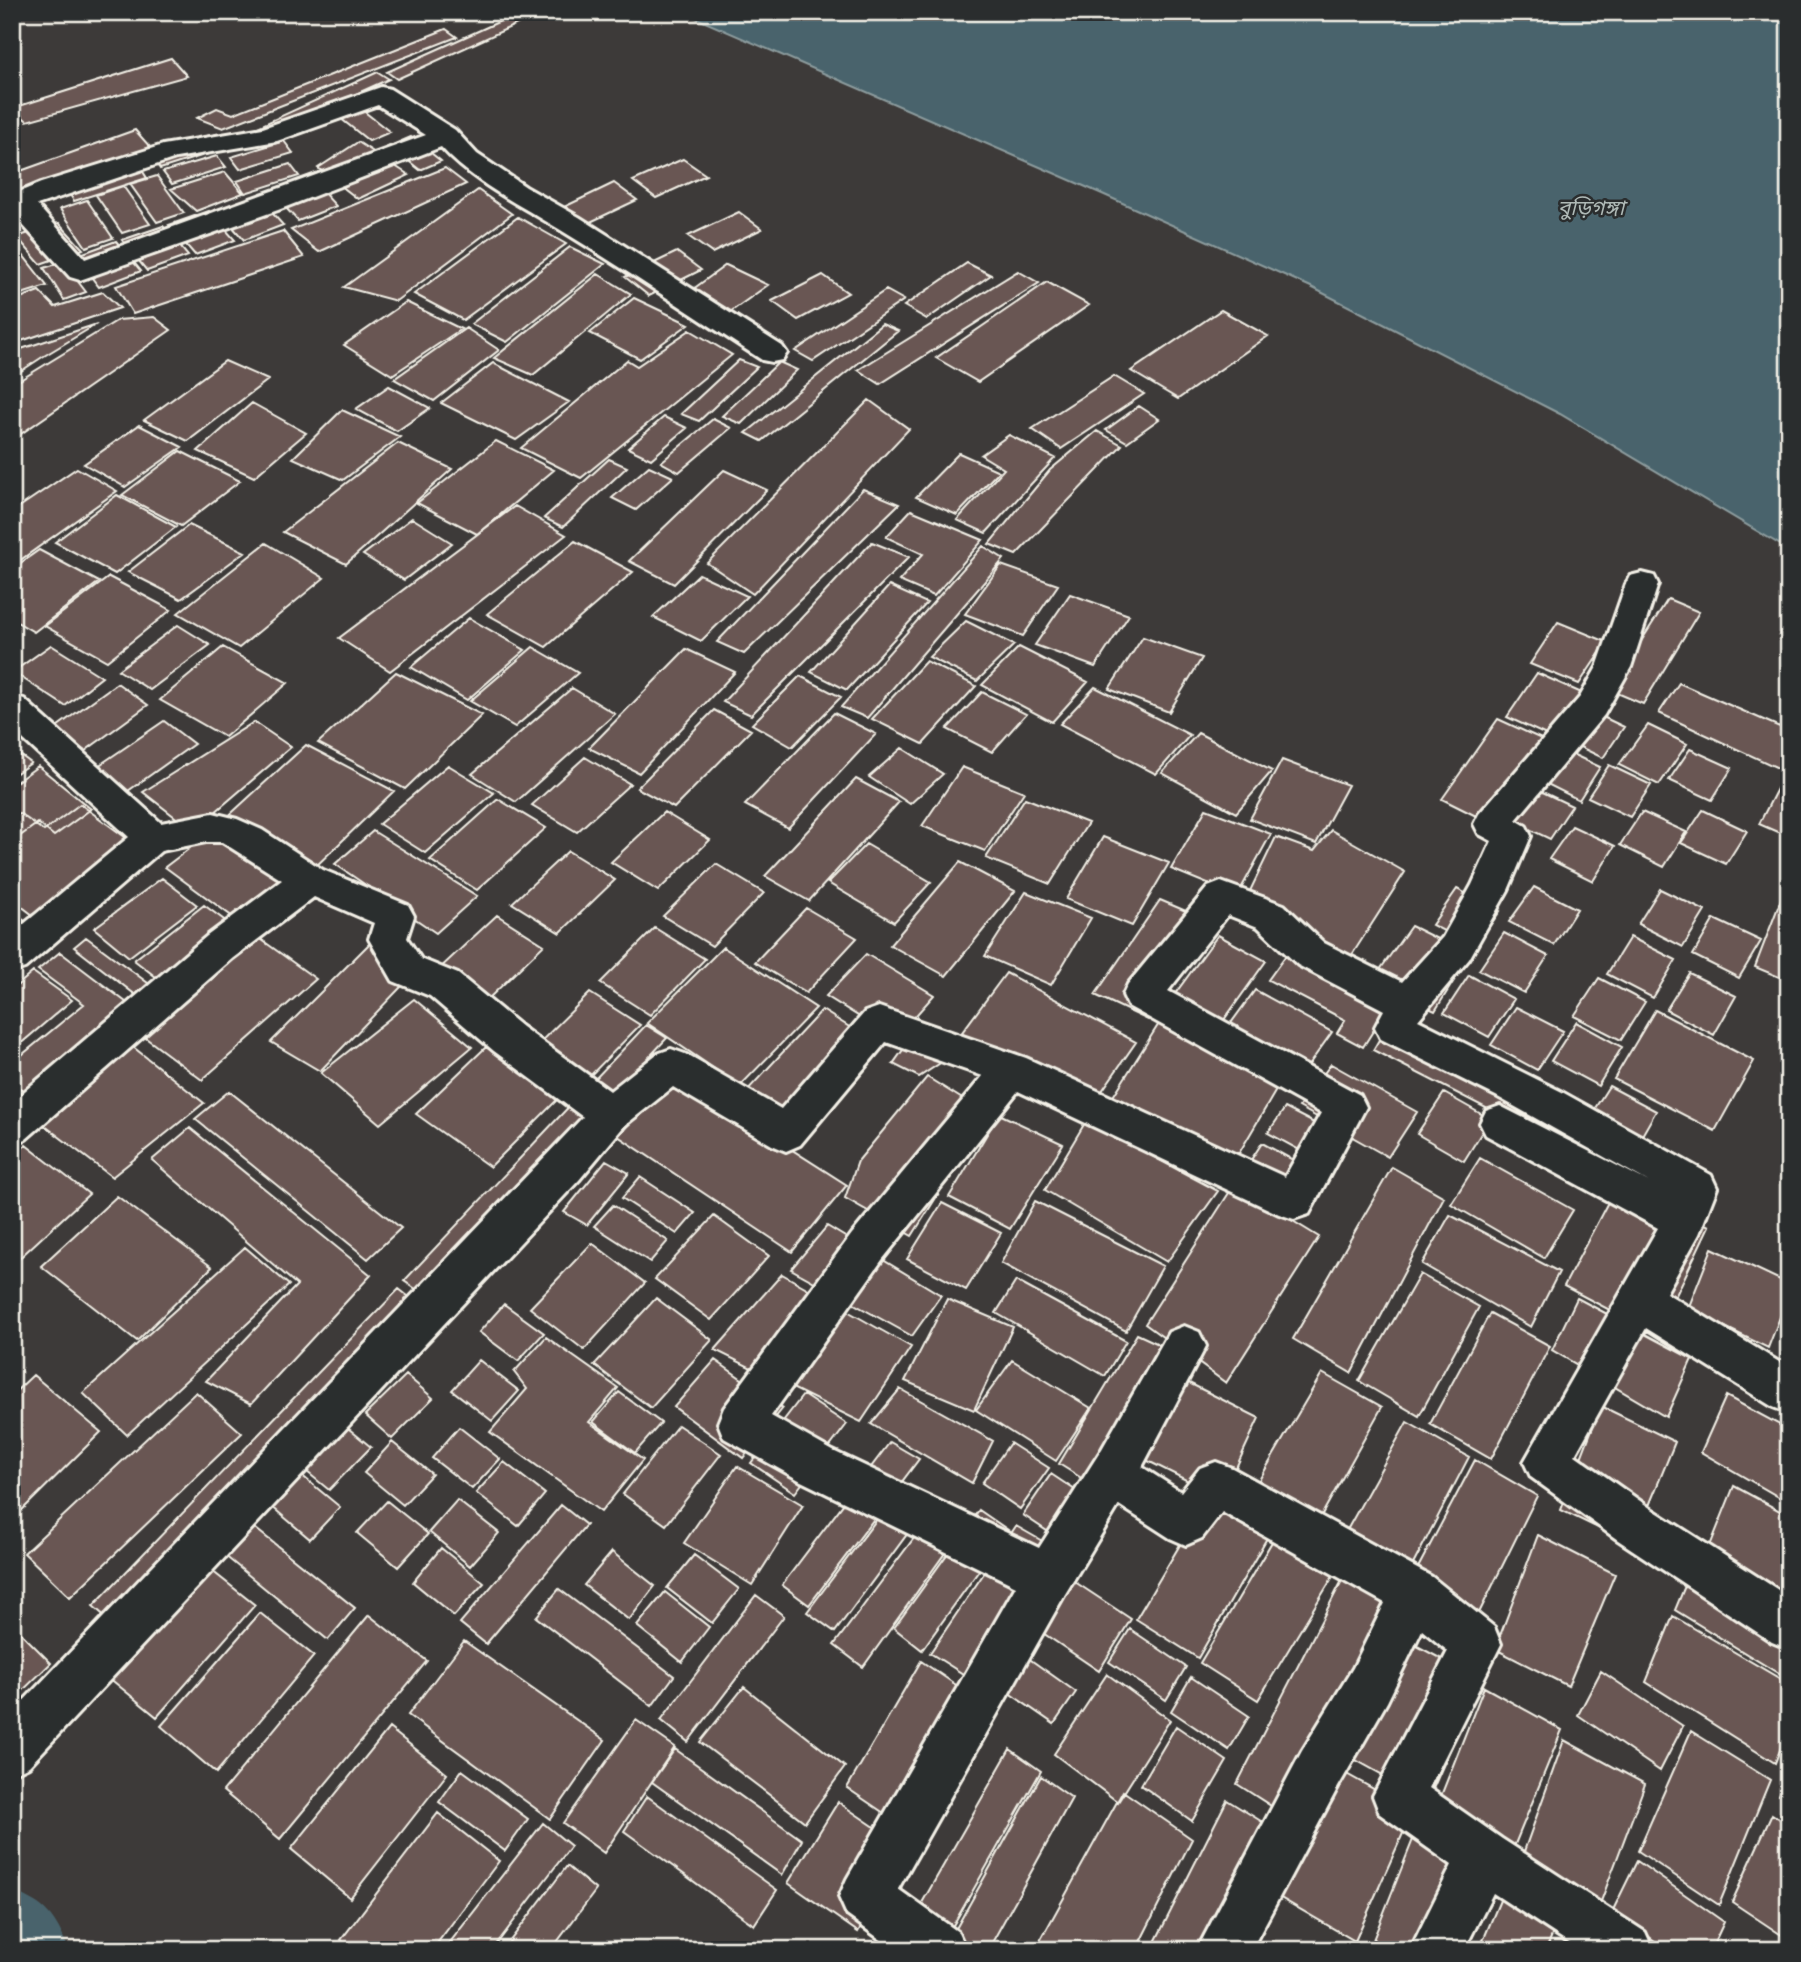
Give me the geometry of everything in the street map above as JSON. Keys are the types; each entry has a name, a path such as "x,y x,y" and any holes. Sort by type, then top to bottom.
{"street":[{"path":"446,136 268,204 80,271 16,204 51,189 172,151 268,135 381,95 446,136 468,160 516,193 569,223 772,353"},
{"path":"1642,584 1614,667 1592,706 1492,824 1513,836 1489,890 1456,948 1407,1003 1395,1027 1470,1062 1626,1146 1696,1188 1684,1221 1547,1462 1634,1524 1789,1625"},
{"path":"12,708 153,837"},
{"path":"12,957 153,837 172,837 209,827 226,827 310,880 395,916 388,939 407,970 444,985 508,1039 610,1114"},
{"path":"12,1127 220,947 310,880"},
{"path":"12,1749 564,1167 610,1114 671,1066 786,1133 879,1023 1012,1070 1294,1201 1346,1107 1142,995 1221,897 1271,916 1311,954 1407,1003"},
{"path":"1012,1070 867,1247 740,1423 817,1466 1048,1577"},
{"path":"1500,1123 1684,1221"},
{"path":"1639,1300 1789,1392"},
{"path":"940,1950 865,1897 1184,1346"},
{"path":"1118,1464 1126,1483 1186,1522 1216,1484 1415,1594 1476,1644 1398,1796 1484,1857 1627,1950"},
{"path":"1223,1950 1320,1769 1370,1685 1415,1594"},
{"path":"1436,1950 1484,1857"}],"water":[{"name":"বুড়িগঙ্গা","path":"682,12 1789,12 1789,550 1560,414 1311,287"}],"building":[{"path":"516,14 526,20 397,79 387,72"},
{"path":"446,29 457,37 223,128 197,118 217,108 233,114"},
{"path":"171,58 187,76 27,121 13,108"},
{"path":"378,72 389,79 250,142 240,135"},
{"path":"361,109 390,132 369,141 340,118"},
{"path":"135,130 151,148 24,194 12,179 12,174"},
{"path":"411,137 441,161 420,170 390,146"},
{"path":"206,140 214,152 160,169 152,156"},
{"path":"284,141 293,153 240,169 231,157"},
{"path":"358,142 409,175 358,199 318,168"},
{"path":"217,156 226,167 172,184 163,172"},
{"path":"683,159 706,175 656,198 633,181"},
{"path":"138,164 147,178 74,201 65,187"},
{"path":"290,164 299,176 245,193 237,181"},
{"path":"445,168 466,184 319,252 291,230"},
{"path":"225,172 243,193 196,211 171,189"},
{"path":"157,176 184,213 157,222 130,184"},
{"path":"310,178 336,206 298,221 271,192"},
{"path":"614,183 637,200 586,224 564,207"},
{"path":"123,186 150,224 122,233 96,195"},
{"path":"478,190 512,214 396,301 344,287"},
{"path":"257,196 283,225 244,240 218,210"},
{"path":"87,200 113,238 86,247 60,209"},
{"path":"209,211 235,240 195,255 169,225"},
{"path":"739,212 762,229 712,253 688,236"},
{"path":"518,217 566,244 463,320 414,294"},
{"path":"59,223 83,249 40,264 17,237"},
{"path":"163,226 188,256 147,271 122,240"},
{"path":"283,231 304,257 133,314 116,286"},
{"path":"12,241 47,286 12,297"},
{"path":"116,241 141,271 99,287 75,256"},
{"path":"570,247 605,264 507,342 471,324"},
{"path":"677,252 701,270 649,296 625,277"},
{"path":"63,262 86,292 64,300 44,268"},
{"path":"967,263 991,275 927,319 904,306"},
{"path":"726,265 768,285 730,312 689,292"},
{"path":"1018,271 1039,283 880,384 858,370"},
{"path":"598,274 631,294 533,375 494,358"},
{"path":"823,275 848,293 798,320 772,301"},
{"path":"1047,282 1089,305 978,382 936,358"},
{"path":"886,290 904,300 813,361 795,351"},
{"path":"39,291 55,307 103,292 120,308 12,344 12,301"},
{"path":"634,298 689,324 640,359 590,333"},
{"path":"406,302 461,329 392,375 344,345"},
{"path":"1221,310 1268,336 1178,399 1131,371"},
{"path":"154,317 171,330 12,440 12,385 118,320"},
{"path":"97,324 44,356 12,377 12,352"},
{"path":"882,324 898,331 762,441 746,433"},
{"path":"466,328 499,350 434,401 394,379"},
{"path":"690,330 732,355 581,478 521,448 627,360 637,366"},
{"path":"739,360 757,367 699,421 681,414"},
{"path":"225,361 268,380 188,441 144,420"},
{"path":"779,362 797,370 741,424 722,416"},
{"path":"493,363 569,402 516,440 441,403"},
{"path":"1114,376 1144,394 1061,449 1032,429"},
{"path":"389,386 430,408 397,431 356,409"},
{"path":"869,400 909,429 753,594 707,563"},
{"path":"252,403 306,433 254,477 198,451"},
{"path":"1139,406 1159,419 1127,442 1106,430"},
{"path":"342,410 400,437 343,480 293,458"},
{"path":"664,417 687,428 651,459 628,448"},
{"path":"713,419 731,428 679,472 661,462"},
{"path":"139,425 182,447 125,487 84,464"},
{"path":"1097,431 1122,445 1016,555 989,544 1050,470"},
{"path":"1009,435 1055,458 986,533 957,520 1004,469 981,455"},
{"path":"496,441 554,470 477,534 417,503"},
{"path":"398,443 452,469 346,564 283,532"},
{"path":"180,451 240,481 181,526 122,495"},
{"path":"959,453 999,471 957,515 916,497"},
{"path":"609,459 627,467 563,527 544,518"},
{"path":"649,466 673,477 636,510 612,498"},
{"path":"77,468 117,491 12,566 12,512"},
{"path":"724,470 767,490 674,584 629,561"},
{"path":"863,489 899,504 744,654 717,642"},
{"path":"117,495 176,527 115,574 55,542"},
{"path":"515,506 566,535 390,671 339,638"},
{"path":"911,510 983,540 934,596 899,581 923,554 886,537"},
{"path":"412,518 452,543 404,580 363,555"},
{"path":"189,525 245,552 181,599 128,572"},
{"path":"575,541 633,572 546,647 487,614"},
{"path":"872,542 909,557 751,715 723,702"},
{"path":"266,543 324,578 239,648 178,613"},
{"path":"983,546 1004,559 867,718 841,707"},
{"path":"39,550 99,582 34,632 12,619 12,569"},
{"path":"1001,565 1058,585 1023,636 965,614"},
{"path":"699,574 747,596 701,641 653,617"},
{"path":"109,577 171,610 107,661 45,626"},
{"path":"889,586 927,603 847,690 811,672"},
{"path":"1070,594 1129,615 1095,667 1035,645"},
{"path":"1668,599 1699,612 1643,704 1610,690"},
{"path":"469,618 525,650 467,700 411,667"},
{"path":"966,621 1014,645 977,681 929,657"},
{"path":"1558,622 1607,642 1579,684 1530,664"},
{"path":"178,625 210,645 150,690 118,670"},
{"path":"1143,637 1202,658 1169,712 1109,689"},
{"path":"51,645 102,677 65,706 13,672"},
{"path":"223,647 288,683 225,737 160,700"},
{"path":"533,647 578,673 515,727 470,701"},
{"path":"1019,647 1088,682 1052,722 982,685"},
{"path":"686,649 735,672 639,773 589,748"},
{"path":"926,661 976,686 923,744 872,719"},
{"path":"396,672 482,715 405,789 318,743"},
{"path":"1537,673 1586,695 1557,740 1507,717"},
{"path":"800,676 841,697 792,747 752,724"},
{"path":"117,683 148,705 85,751 54,729"},
{"path":"1679,683 1789,731 1789,773 1659,713"},
{"path":"1095,687 1190,735 1156,774 1060,724"},
{"path":"572,688 615,714 516,802 472,774"},
{"path":"982,692 1026,714 992,752 947,729"},
{"path":"1582,707 1624,727 1603,758 1561,738"},
{"path":"714,710 751,730 674,808 637,788"},
{"path":"834,713 876,734 788,828 745,805"},
{"path":"1498,719 1548,742 1492,824 1442,799"},
{"path":"164,721 194,744 128,791 98,766"},
{"path":"254,722 291,747 193,831 143,792"},
{"path":"1648,725 1687,744 1659,785 1619,765"},
{"path":"1198,733 1272,771 1236,813 1162,773"},
{"path":"306,745 394,791 312,870 223,821"},
{"path":"902,748 943,774 910,804 869,777"},
{"path":"1559,748 1600,767 1579,800 1537,779"},
{"path":"12,749 31,763 12,776"},
{"path":"1690,749 1732,768 1712,800 1669,780"},
{"path":"585,757 630,784 577,832 532,805"},
{"path":"1282,760 1348,785 1316,844 1250,819"},
{"path":"448,765 494,793 425,853 379,824"},
{"path":"1609,765 1651,785 1630,817 1588,797"},
{"path":"38,766 91,809 54,836 38,823 12,842 12,785"},
{"path":"962,767 1024,792 985,851 922,826"},
{"path":"856,779 899,802 809,901 765,876"},
{"path":"1781,781 1789,784 1789,837 1759,824"},
{"path":"1530,786 1572,806 1550,839 1508,819"},
{"path":"1025,798 1088,823 1050,884 986,858"},
{"path":"498,799 546,828 477,890 430,860"},
{"path":"80,804 140,848 42,922 12,899 12,818 19,813 44,831"},
{"path":"1206,809 1271,834 1237,896 1171,869"},
{"path":"1703,810 1747,831 1726,864 1681,843"},
{"path":"664,812 710,840 658,891 611,862"},
{"path":"1642,812 1686,832 1664,867 1620,845"},
{"path":"1572,826 1615,846 1593,881 1549,859"},
{"path":"215,829 290,882 241,923 165,867"},
{"path":"1331,830 1405,872 1350,958 1248,895 1276,837 1314,851"},
{"path":"373,831 477,896 436,933 335,864"},
{"path":"1103,837 1169,863 1132,926 1066,899"},
{"path":"866,844 931,882 894,922 828,883"},
{"path":"568,851 615,880 560,933 512,903"},
{"path":"960,862 1015,891 946,976 890,945"},
{"path":"716,864 764,893 712,946 663,916"},
{"path":"162,878 197,905 129,957 94,928"},
{"path":"1534,887 1577,909 1554,945 1509,922"},
{"path":"1457,889 1500,911 1475,947 1432,925"},
{"path":"1660,889 1705,911 1683,947 1638,924"},
{"path":"1785,889 1789,891 1789,981 1755,967"},
{"path":"1026,892 1091,918 1051,985 985,956"},
{"path":"1160,900 1214,923 1148,1020 1095,995"},
{"path":"204,905 235,928 165,984 134,960"},
{"path":"806,908 857,938 806,993 755,962"},
{"path":"12,912 41,932 12,955"},
{"path":"497,915 544,945 486,1001 438,970"},
{"path":"1714,919 1761,941 1739,978 1693,955"},
{"path":"1411,926 1470,955 1435,1011 1372,981"},
{"path":"655,928 705,959 650,1015 600,983"},
{"path":"1504,933 1548,956 1524,993 1479,970"},
{"path":"255,935 316,979 202,1080 139,1033"},
{"path":"378,935 426,961 320,1071 271,1042"},
{"path":"1218,935 1266,961 1221,1024 1172,998"},
{"path":"86,937 156,989 146,1003 74,947"},
{"path":"1630,937 1676,960 1653,998 1607,974"},
{"path":"723,947 816,1008 740,1086 647,1023"},
{"path":"1291,948 1392,1001 1363,1047 1337,1033 1345,1020 1268,980"},
{"path":"60,952 139,1012 34,1099 12,1082 12,1063 84,1004 38,970"},
{"path":"866,954 934,995 895,1039 826,996"},
{"path":"33,972 72,1000 12,1051 12,990"},
{"path":"1006,973 1136,1042 1095,1101 960,1035"},
{"path":"1689,973 1736,996 1714,1035 1666,1010"},
{"path":"1469,975 1514,999 1489,1037 1444,1013"},
{"path":"1599,978 1645,1002 1621,1040 1574,1016"},
{"path":"1255,990 1332,1032 1303,1073 1226,1030"},
{"path":"590,993 640,1025 582,1084 532,1050"},
{"path":"414,999 472,1047 380,1124 321,1073"},
{"path":"1516,1007 1563,1031 1537,1070 1491,1045"},
{"path":"822,1010 859,1033 782,1119 744,1094"},
{"path":"1655,1010 1754,1061 1715,1131 1614,1079"},
{"path":"1160,1022 1282,1080 1235,1160 1112,1098"},
{"path":"1576,1022 1622,1047 1598,1086 1551,1061"},
{"path":"646,1025 667,1038 426,1296 404,1281"},
{"path":"1384,1031 1680,1181 1669,1202 1373,1050"},
{"path":"910,1040 948,1058 919,1077 893,1064"},
{"path":"128,1043 204,1103 112,1177 36,1119"},
{"path":"486,1047 559,1098 490,1167 416,1114"},
{"path":"1331,1064 1417,1112 1388,1157 1299,1107"},
{"path":"675,1075 847,1185 792,1252 618,1136"},
{"path":"927,1077 988,1115 912,1236 845,1198 858,1161"},
{"path":"1609,1086 1656,1111 1632,1153 1583,1127"},
{"path":"229,1091 401,1228 368,1259 195,1119"},
{"path":"1444,1093 1490,1119 1464,1161 1417,1134"},
{"path":"1285,1108 1318,1125 1301,1151 1268,1133"},
{"path":"999,1114 1063,1144 1010,1229 949,1197"},
{"path":"1086,1121 1218,1191 1167,1262 1045,1190"},
{"path":"190,1128 371,1275 251,1404 206,1381 297,1285 152,1160"},
{"path":"1262,1143 1295,1161 1278,1187 1245,1169"},
{"path":"26,1145 89,1194 12,1265 12,1156"},
{"path":"1480,1158 1573,1210 1544,1258 1451,1204"},
{"path":"606,1160 629,1173 587,1225 564,1212"},
{"path":"1392,1167 1444,1197 1351,1373 1293,1339"},
{"path":"640,1177 695,1213 677,1234 622,1198"},
{"path":"1619,1181 1709,1226 1657,1335 1564,1286"},
{"path":"1234,1185 1319,1237 1226,1383 1145,1324"},
{"path":"117,1196 212,1267 137,1341 41,1266"},
{"path":"1035,1201 1163,1266 1126,1331 1001,1263"},
{"path":"942,1203 1001,1233 966,1290 907,1259"},
{"path":"613,1205 668,1241 650,1262 594,1226"},
{"path":"1450,1215 1559,1272 1531,1327 1422,1264"},
{"path":"714,1216 769,1256 711,1320 655,1279"},
{"path":"827,1226 941,1295 912,1336 791,1269"},
{"path":"592,1243 645,1283 584,1350 530,1308"},
{"path":"245,1247 289,1285 127,1435 83,1393"},
{"path":"1712,1248 1789,1284 1789,1294 1768,1348 1688,1309"},
{"path":"782,1274 911,1347 861,1422 715,1350"},
{"path":"1420,1274 1479,1307 1419,1416 1359,1381"},
{"path":"1016,1281 1126,1341 1105,1376 996,1313"},
{"path":"399,1289 413,1300 108,1619 93,1606"},
{"path":"656,1298 712,1340 651,1408 594,1365"},
{"path":"1577,1298 1692,1359 1666,1417 1552,1350"},
{"path":"947,1299 1013,1327 974,1410 905,1381"},
{"path":"504,1304 544,1333 518,1361 479,1332"},
{"path":"1490,1313 1550,1346 1491,1459 1430,1424"},
{"path":"1137,1334 1176,1352 1099,1489 1059,1464"},
{"path":"546,1337 618,1388 589,1422 643,1460 601,1512 490,1432 527,1389 514,1372"},
{"path":"479,1360 519,1391 492,1421 452,1390"},
{"path":"715,1360 783,1408 743,1458 674,1407"},
{"path":"1012,1360 1091,1408 1056,1461 976,1410"},
{"path":"1322,1373 1382,1407 1316,1525 1255,1487"},
{"path":"33,1375 101,1432 12,1520 12,1395"},
{"path":"406,1375 433,1398 392,1439 365,1415"},
{"path":"1185,1381 1259,1418 1222,1498 1146,1460"},
{"path":"900,1389 993,1441 972,1483 871,1424"},
{"path":"196,1392 242,1433 70,1597 24,1553"},
{"path":"619,1392 661,1423 635,1453 593,1422"},
{"path":"803,1395 847,1424 795,1493 751,1463"},
{"path":"1726,1396 1789,1430 1789,1503 1701,1452"},
{"path":"1601,1406 1675,1442 1633,1545 1561,1510"},
{"path":"1407,1422 1469,1457 1406,1578 1342,1539"},
{"path":"343,1424 371,1447 329,1490 301,1467"},
{"path":"678,1425 721,1454 666,1525 623,1494"},
{"path":"459,1427 500,1459 472,1489 432,1458"},
{"path":"392,1442 432,1474 403,1505 364,1473"},
{"path":"890,1442 919,1459 809,1605 782,1585"},
{"path":"1010,1443 1049,1468 1020,1509 982,1483"},
{"path":"1475,1460 1537,1496 1475,1621 1411,1581"},
{"path":"504,1462 545,1494 518,1526 476,1493"},
{"path":"737,1466 803,1505 752,1585 684,1543"},
{"path":"300,1474 340,1507 310,1539 271,1506"},
{"path":"1051,1474 1090,1500 1062,1541 1023,1515"},
{"path":"1734,1486 1789,1516 1789,1594 1710,1546"},
{"path":"1210,1494 1271,1531 1198,1658 1136,1619"},
{"path":"895,1495 922,1514 835,1632 807,1612"},
{"path":"457,1500 499,1533 470,1566 429,1532"},
{"path":"387,1501 428,1534 398,1567 357,1533"},
{"path":"561,1505 586,1525 486,1644 460,1623"},
{"path":"979,1510 1008,1530 922,1650 894,1628"},
{"path":"251,1525 355,1608 328,1640 224,1555"},
{"path":"923,1526 950,1546 863,1667 834,1645"},
{"path":"1016,1526 1058,1550 979,1684 930,1653"},
{"path":"1276,1535 1335,1573 1258,1700 1200,1663"},
{"path":"1538,1535 1615,1574 1568,1686 1495,1649"},
{"path":"1701,1547 1789,1597 1789,1680 1675,1610"},
{"path":"441,1548 484,1583 454,1616 413,1582"},
{"path":"612,1552 655,1586 629,1620 584,1585"},
{"path":"694,1555 739,1589 712,1623 667,1588"},
{"path":"202,1563 255,1605 157,1717 103,1673"},
{"path":"1349,1567 1395,1594 1285,1815 1237,1784"},
{"path":"1069,1578 1131,1619 1099,1671 1037,1629"},
{"path":"559,1589 674,1676 652,1706 536,1617"},
{"path":"665,1592 709,1627 682,1662 637,1626"},
{"path":"756,1595 784,1616 688,1742 661,1720"},
{"path":"260,1613 314,1656 216,1773 161,1726"},
{"path":"369,1615 427,1661 280,1839 223,1791"},
{"path":"1673,1616 1789,1684 1789,1726 1775,1763 1646,1682"},
{"path":"12,1624 51,1663 12,1701"},
{"path":"1130,1629 1186,1667 1166,1700 1109,1662"},
{"path":"1404,1639 1481,1680 1428,1800 1354,1759"},
{"path":"464,1641 605,1740 550,1819 408,1715"},
{"path":"1021,1653 1076,1692 1054,1724 999,1686"},
{"path":"921,1661 987,1706 915,1834 847,1788"},
{"path":"1601,1671 1683,1726 1660,1771 1578,1715"},
{"path":"1107,1674 1170,1720 1118,1802 1054,1754"},
{"path":"1191,1677 1249,1716 1229,1750 1171,1711"},
{"path":"744,1687 845,1767 805,1822 700,1742"},
{"path":"1484,1687 1562,1730 1511,1854 1435,1811"},
{"path":"636,1720 675,1747 604,1853 563,1823"},
{"path":"1176,1726 1227,1761 1192,1821 1141,1785"},
{"path":"389,1728 447,1774 350,1898 291,1849"},
{"path":"1691,1731 1770,1780 1719,1905 1638,1851"},
{"path":"1564,1740 1645,1784 1597,1912 1518,1868"},
{"path":"675,1749 802,1840 782,1875 652,1782"},
{"path":"1010,1749 1041,1771 939,1950 895,1950"},
{"path":"1334,1767 1413,1811 1355,1941 1279,1897"},
{"path":"1789,1768 1789,1800 1779,1795"},
{"path":"462,1770 528,1819 505,1851 439,1802"},
{"path":"1041,1776 1072,1798 988,1950 944,1950"},
{"path":"1123,1791 1192,1839 1136,1950 1035,1950"},
{"path":"647,1796 777,1890 754,1925 624,1831"},
{"path":"1227,1800 1277,1831 1217,1950 1151,1950"},
{"path":"838,1802 907,1849 858,1932 788,1883"},
{"path":"438,1813 499,1861 432,1950 352,1950 341,1940"},
{"path":"1772,1814 1789,1825 1789,1940 1732,1902"},
{"path":"543,1823 571,1846 492,1950 444,1950"},
{"path":"1418,1827 1499,1873 1467,1950 1369,1950"},
{"path":"1637,1861 1724,1922 1711,1950 1667,1950 1613,1910"},
{"path":"567,1866 596,1890 551,1950 503,1950"},
{"path":"1506,1886 1559,1918 1546,1950 1479,1950"}],"waterway":[{"path":"12,1927 32,1950"}]}
